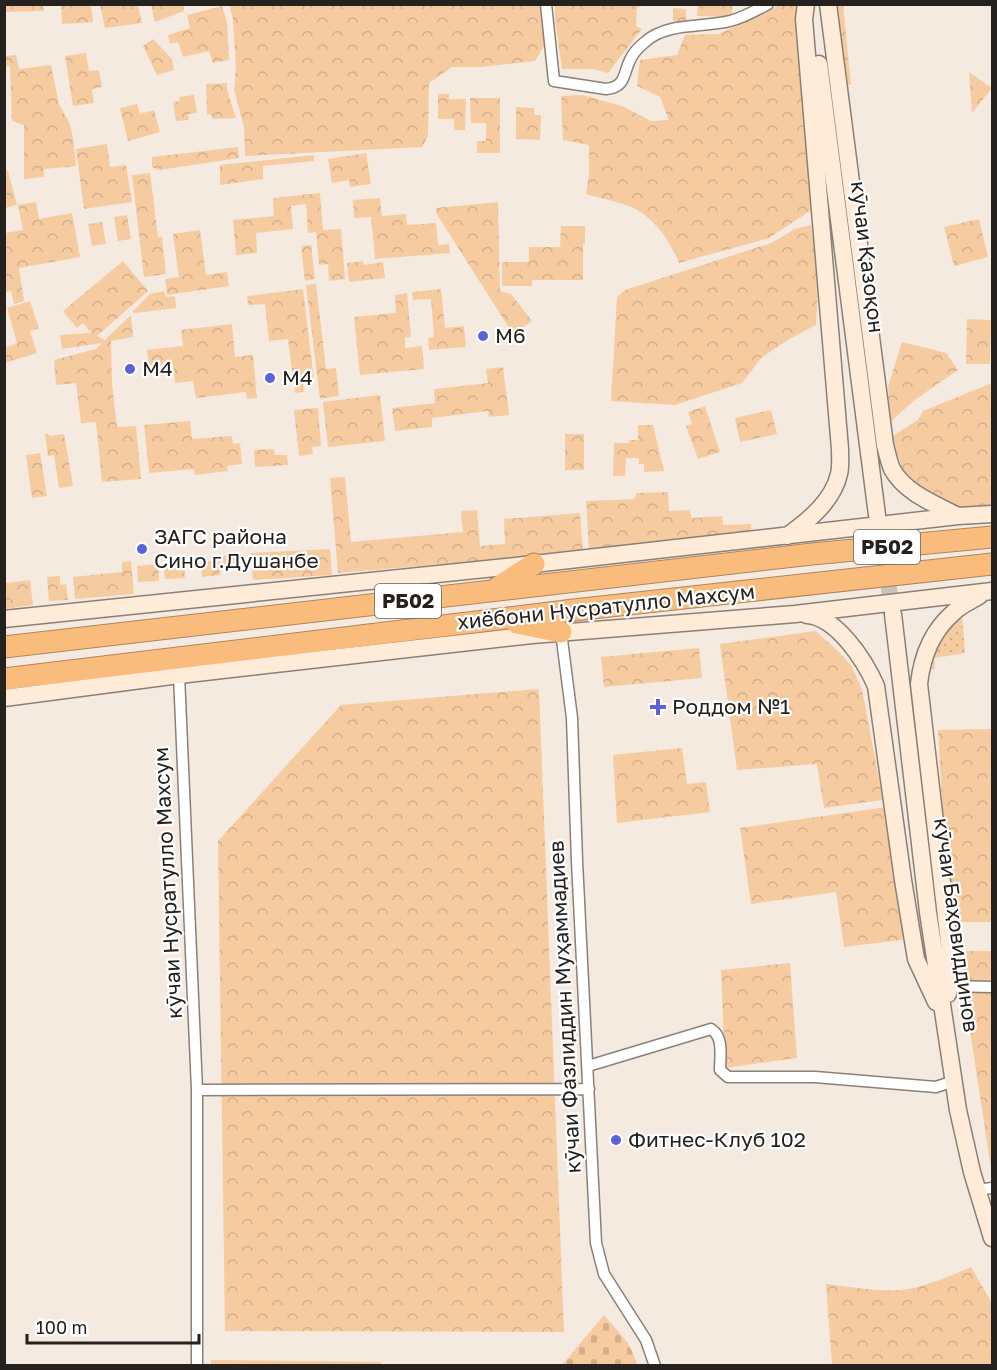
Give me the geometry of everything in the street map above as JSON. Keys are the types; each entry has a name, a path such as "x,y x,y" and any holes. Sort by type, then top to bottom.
{"highway":[{"name":"хиёбони Нусратулло Махсум","path":"4,647 812,554 993,537"},
{"path":"493,590 534,564"},
{"name":"хиёбони Нусратулло Махсум","path":"4,679 433,626 993,564"},
{"path":"430,599 433,626"},
{"path":"499,620 561,632"}],"street":[{"path":"546,4 554,81 606,89 615,88 621,83 631,57 645,41 660,31 728,22 744,17 768,4"},
{"path":"787,536 810,519 825,501 839,474 840,449 804,18 806,4"},
{"name":"кӯчаи Қазоқон","path":"812,4 877,515"},
{"path":"828,4 885,446 892,469 902,482 918,496 958,516"},
{"path":"4,619 993,514"},
{"path":"4,698 179,675 561,632 795,614 989,592"},
{"path":"946,1025 950,951 919,684 921,663 937,632 955,611 989,592"},
{"path":"795,614 818,615 834,627 867,665 876,686 916,958 946,1025"},
{"name":"кӯчаи Баҳовиддинов","path":"893,614 928,912 958,1110 985,1189 993,1238"},
{"name":"кӯчаи Фазлиддин Муҳаммадиев","path":"561,632 572,718 596,1243 604,1274 646,1340 655,1365"},
{"name":"кӯчаи Нусратулло Махсум","path":"179,675 198,1090 197,1365"},
{"name":"кӯчаи Баҳовиддинов","path":"948,986 993,987"},
{"path":"588,1066 711,1029 719,1038 720,1070 728,1077 815,1077 936,1087 954,1081"},
{"path":"198,1090 589,1089"}],"green space":[{"path":"4,5 43,5 44,11 5,12"},
{"path":"61,5 91,5 93,22 62,24"},
{"path":"100,5 138,5 142,23 105,28"},
{"path":"151,5 183,5 184,11 155,22"},
{"path":"229,5 540,5 546,43 535,61 481,67 452,67 429,83 428,136 422,147 245,156 244,127 234,90 236,69 233,19"},
{"path":"555,5 644,5 637,8 636,26 642,29 608,73 592,69 562,69"},
{"path":"698,5 732,5 732,17 697,16"},
{"path":"780,5 799,5 822,203 769,238 679,263 662,233 644,214 625,204 586,194 589,175 589,145 563,140 561,96 582,95 622,106 651,121 669,120 660,97 637,86 640,60 677,55 685,35 719,34"},
{"path":"823,5 843,5 851,85 832,84"},
{"path":"222,6 227,22 229,60 213,63 209,51 183,57 178,42 170,44 168,35 190,28 187,15"},
{"path":"673,8 686,9 686,21 673,21"},
{"path":"153,39 172,59 174,70 157,75 143,46"},
{"path":"86,53 89,71 99,70 102,87 92,89 94,103 73,106 65,56"},
{"path":"16,55 19,69 51,65 59,104 70,124 76,166 44,169 44,177 24,179 24,125 12,121 10,66 5,66 5,56"},
{"path":"969,72 992,88 972,113"},
{"path":"227,83 236,118 213,119 207,114 206,84"},
{"path":"438,94 449,94 449,99 466,99 465,130 454,130 454,119 438,119"},
{"path":"194,95 197,113 188,114 189,120 176,121 173,102 180,101 179,97"},
{"path":"470,98 500,98 500,153 477,153 477,141 486,141 486,123 471,123"},
{"path":"137,104 140,114 154,110 160,132 128,141 120,108"},
{"path":"516,107 534,108 534,115 541,115 540,140 516,139"},
{"path":"107,144 110,167 126,165 132,202 84,209 76,149"},
{"path":"238,147 239,158 159,170 152,167 152,157"},
{"path":"366,153 371,184 350,187 349,180 332,183 328,159"},
{"path":"314,155 314,161 263,166 263,179 220,185 220,165"},
{"path":"5,171 8,171 17,205 5,208"},
{"path":"150,173 158,237 162,237 166,274 144,277 132,175"},
{"path":"320,193 323,230 341,229 345,279 329,281 328,264 319,265 316,232 308,233 306,204 291,206 293,229 256,233 257,253 236,255 233,220 274,216 273,198"},
{"path":"380,198 382,216 406,214 407,225 436,223 438,245 449,244 450,253 375,259 371,217 354,218 353,200"},
{"path":"36,202 39,219 72,213 80,257 19,268 24,301 14,304 11,291 5,292 5,233 23,230 18,205"},
{"path":"498,202 500,291 511,294 532,321 513,334 436,213 436,208"},
{"path":"127,215 131,239 118,241 114,217"},
{"path":"979,219 988,257 954,266 944,227"},
{"path":"102,222 106,244 92,246 88,224"},
{"path":"811,225 819,273 816,325 789,339 761,358 742,383 675,405 611,401 617,297 625,290 771,243 795,229"},
{"path":"561,226 585,226 583,280 532,280 532,286 502,286 502,262 529,262 529,247 560,247"},
{"path":"200,230 206,275 227,272 229,286 167,295 165,279 179,277 173,234"},
{"path":"311,245 315,279 305,281 301,246"},
{"path":"123,261 148,291 97,336 105,340 131,315 133,337 111,341 112,384 117,427 136,426 141,479 102,482 96,422 81,423 76,383 56,385 54,360 96,349 102,343 62,349 60,335 91,333 83,323 77,328 63,311"},
{"path":"363,261 364,265 383,262 385,278 349,282 347,263"},
{"path":"316,284 326,369 336,368 339,396 320,399 306,285"},
{"path":"303,289 314,381 303,383 304,392 295,393 288,339 269,341 265,304 248,305 247,296"},
{"path":"441,289 445,328 464,326 466,347 429,350 428,338 434,337 431,299 413,300 412,292"},
{"path":"164,291 166,297 175,296 176,308 132,312 150,294"},
{"path":"407,293 411,337 405,338 405,348 422,346 424,369 360,375 354,317 396,313 395,295"},
{"path":"30,301 39,328 30,331 37,353 5,363 5,348 17,343 7,308"},
{"path":"967,319 991,320 990,364 966,364"},
{"path":"232,324 235,357 253,355 257,398 247,399 246,392 196,398 193,381 175,383 173,364 149,367 147,350 183,346 181,330"},
{"path":"902,342 946,353 958,370 916,399 890,422 888,387"},
{"path":"503,367 509,415 489,417 488,411 432,418 432,427 395,431 392,408 435,403 434,389 488,383 486,369"},
{"path":"992,383 992,508 959,509 929,494 903,470 891,437 918,420 923,411"},
{"path":"380,395 385,441 328,447 323,402"},
{"path":"705,406 720,452 698,459 686,426 692,424 688,412"},
{"path":"318,408 321,446 312,447 313,454 299,456 294,410"},
{"path":"771,410 777,434 740,442 735,418"},
{"path":"190,421 192,439 232,436 233,444 240,443 242,464 227,466 228,471 195,475 194,469 149,473 144,425"},
{"path":"638,425 653,425 664,471 644,472 644,464 639,464 639,458 626,458 625,476 613,476 614,443 629,443 629,440 638,440"},
{"path":"45,434 49,436 64,434 73,486 59,488 54,455 48,456"},
{"path":"565,434 584,434 584,470 565,470"},
{"path":"274,449 275,455 287,455 288,465 255,467 254,450"},
{"path":"40,453 47,496 32,498 26,455"},
{"path":"345,477 351,542 463,532 461,511 477,510 480,546 505,544 504,519 580,513 583,552 338,573 330,478"},
{"path":"668,492 669,511 690,510 691,518 722,516 723,525 751,524 752,543 589,550 586,501 635,499 636,493"},
{"path":"330,549 332,575 253,580 251,553"},
{"path":"245,555 246,569 224,570 223,556"},
{"path":"219,560 220,575 202,577 201,562"},
{"path":"131,561 134,594 75,599 73,577 122,572 122,562"},
{"path":"184,563 185,578 165,579 164,564"},
{"path":"158,564 159,581 138,582 137,566"},
{"path":"60,576 60,585 66,584 68,600 49,601 47,577"},
{"path":"30,580 33,605 5,609 5,583"},
{"path":"962,613 965,653 934,658 935,668 927,671 942,639"},
{"path":"816,631 852,667 862,689 883,800 824,808 817,764 737,770 720,644"},
{"path":"699,648 702,678 604,687 601,657"},
{"path":"539,689 564,1332 225,1331 218,841 341,705"},
{"path":"992,729 992,922 949,922 938,730"},
{"path":"682,748 687,784 706,782 710,812 617,823 613,755"},
{"path":"887,807 909,939 844,947 836,892 751,904 740,828"},
{"path":"958,951 992,951 992,1170 990,1162"},
{"path":"790,963 797,1058 725,1068 721,970"},
{"path":"971,1267 992,1303 992,1365 832,1365 826,1284 903,1290 929,1284"},
{"path":"604,1315 628,1343 638,1365 562,1365"},
{"path":"211,1360 381,1362 381,1365 211,1366"}],"tunnel":[{"path":"877,515 893,614"}],"place":[{"name":"М6","path":"483,336"},
{"name":"M4","path":"130,369"},
{"name":"М4","path":"270,378"},
{"name":"ЗАГС района Сино г.Душанбе","path":"142,549"},
{"name":"Роддом №1","path":"658,707"},
{"name":"Фитнес-Клуб 102","path":"616,1140"}]}
